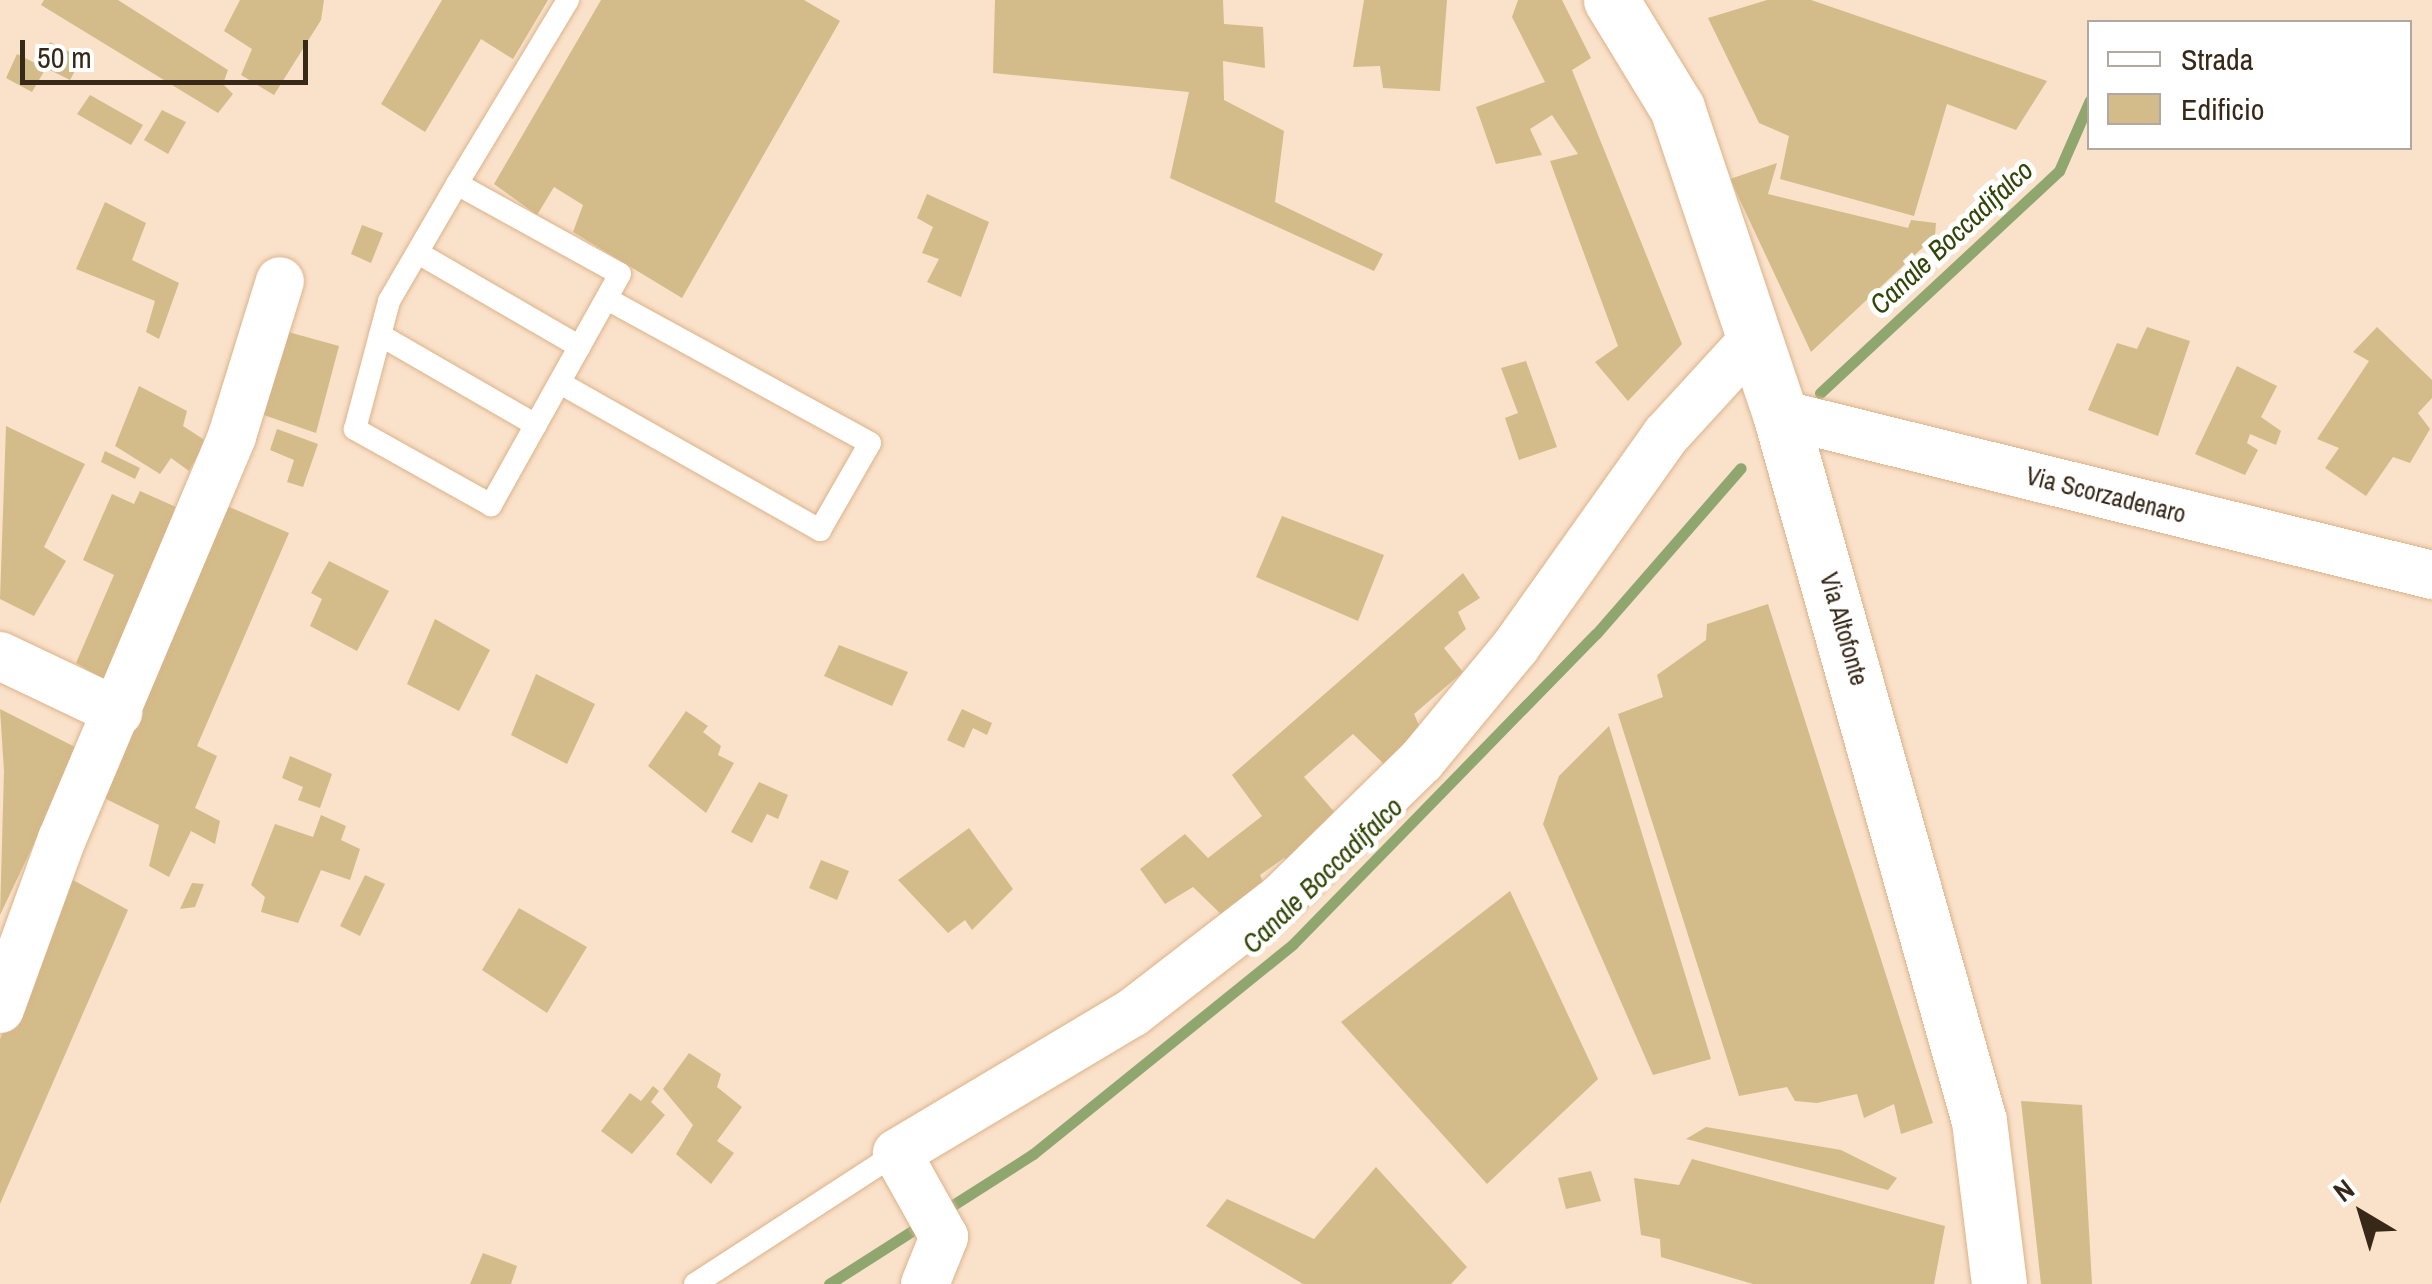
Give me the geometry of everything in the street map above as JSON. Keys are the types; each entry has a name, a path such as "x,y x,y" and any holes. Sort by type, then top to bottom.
{"street":[{"name":"Via Altofonte","path":"1611,0 1677,108 1780,414 1979,1120 1999,1284"},
{"path":"0,1009 232,436 280,281"},
{"path":"925,1284 944,1237 916,1197 897,1154 1132,1013 1282,897 1421,762 1516,646 1666,436 1754,338"},
{"name":"Via Scorzadenaro","path":"1780,414 2432,576"},
{"path":"0,656 118,712"}],"lane":[{"path":"457,184 620,274 491,505 355,429 380,335 418,253 457,184 568,0"},
{"path":"418,253 580,347"},
{"path":"560,383 820,530 870,442 607,299"},
{"path":"380,335 536,425"},
{"path":"695,1284 897,1154"}],"building":[{"path":"44,0 118,0 228,70 223,84 233,94 218,113 41,5"},
{"path":"240,0 324,0 321,20 274,95 241,75 252,49 224,31"},
{"path":"442,0 548,0 513,59 481,39 425,132 381,104"},
{"path":"601,0 804,0 840,21 682,298 573,232 583,205 554,187 537,215 494,184"},
{"path":"995,0 1223,0 1224,24 1263,27 1265,68 1223,61 1224,100 1284,131 1275,202 1383,254 1374,271 1170,178 1189,92 993,73"},
{"path":"1364,0 1447,0 1440,91 1383,88 1380,66 1353,67"},
{"path":"1518,0 1562,0 1591,58 1572,70 1682,344 1628,401 1595,362 1618,346 1550,161 1578,154 1552,115 1530,129 1542,155 1496,164 1476,107 1545,82 1512,17"},
{"path":"1767,0 1811,0 2047,81 2016,130 1947,104 1914,216 1780,179 1789,136 1759,123 1708,18"},
{"path":"50,42 82,58 70,80 46,68 32,92 6,78 17,54 39,65"},
{"path":"90,95 143,125 131,145 77,114"},
{"path":"162,110 186,122 168,154 144,140"},
{"path":"1777,163 1768,194 1908,228 1911,220 1936,223 1935,236 1811,352 1730,179"},
{"path":"927,194 989,222 961,297 927,282 939,259 922,253 933,227 917,218"},
{"path":"105,202 146,223 132,260 179,283 159,339 146,332 155,301 76,269"},
{"path":"362,225 383,233 371,263 351,254"},
{"path":"2147,327 2190,341 2158,436 2088,410 2117,343 2137,349"},
{"path":"2377,327 2432,380 2432,398 2418,413 2430,429 2410,463 2393,457 2366,496 2325,468 2339,448 2317,439 2369,361 2353,352"},
{"path":"281,330 339,346 316,433 255,412"},
{"path":"1526,361 1557,447 1519,460 1505,418 1518,413 1501,368"},
{"path":"2237,366 2277,386 2261,417 2281,431 2276,445 2250,434 2247,443 2258,450 2245,475 2195,454"},
{"path":"139,386 187,411 183,426 206,441 189,471 171,458 160,474 115,446"},
{"path":"6,426 85,464 44,547 66,561 34,616 0,599"},
{"path":"277,429 318,444 303,487 287,482 294,460 270,450"},
{"path":"105,451 140,468 135,479 101,462"},
{"path":"140,491 176,507 106,681 76,663 114,575 83,560 112,494 134,504"},
{"path":"225,505 289,533 197,746 217,756 195,808 220,821 215,844 191,831 169,877 149,866 159,825 104,798"},
{"path":"1282,516 1384,555 1358,621 1256,577"},
{"path":"329,561 389,591 357,651 310,626 322,599 311,593"},
{"path":"1463,573 1480,598 1458,612 1466,629 1444,648 1463,672 1414,714 1423,734 1385,765 1353,734 1304,777 1343,822 1293,864 1284,858 1260,875 1268,893 1224,917 1193,887 1165,904 1140,869 1185,834 1208,858 1262,816 1232,775"},
{"path":"1768,604 1933,1123 1901,1134 1894,1104 1864,1118 1857,1094 1817,1103 1795,1101 1787,1087 1739,1096 1618,714 1663,697 1657,675 1706,640 1707,624"},
{"path":"435,619 490,650 459,711 407,684"},
{"path":"839,645 908,672 892,706 824,676"},
{"path":"536,674 595,704 567,764 511,735"},
{"path":"0,709 79,749 0,915 4,771"},
{"path":"962,709 992,723 987,735 973,728 964,748 947,740"},
{"path":"686,711 708,726 703,732 721,746 718,755 734,763 706,813 648,766"},
{"path":"1609,726 1711,1059 1653,1075 1543,824 1559,776"},
{"path":"290,756 332,774 320,808 298,800 303,787 282,778"},
{"path":"759,782 788,795 778,819 767,814 752,843 731,832"},
{"path":"321,815 346,826 341,840 360,849 350,880 321,870 298,923 261,912 265,897 251,885 275,824 313,837"},
{"path":"969,828 1013,889 972,930 965,920 948,933 898,880"},
{"path":"821,860 849,871 837,900 809,888"},
{"path":"365,875 385,884 360,936 340,926"},
{"path":"73,880 128,910 0,1204 0,1039"},
{"path":"192,883 204,884 195,907 180,909"},
{"path":"1510,891 1598,1079 1487,1184 1341,1022"},
{"path":"519,908 587,947 547,1013 482,970"},
{"path":"689,1053 721,1074 717,1087 742,1107 717,1141 734,1153 711,1184 676,1154 693,1125 663,1089"},
{"path":"653,1086 659,1091 651,1102 665,1115 632,1154 601,1131 630,1093 641,1101"},
{"path":"2021,1101 2082,1105 2092,1284 2041,1284"},
{"path":"1706,1127 1841,1150 1897,1178 1888,1190 1686,1139"},
{"path":"1692,1159 1945,1226 1934,1284 1753,1284 1661,1257 1660,1239 1641,1235 1634,1178 1679,1185"},
{"path":"1376,1167 1467,1267 1451,1284 1303,1284 1206,1226 1227,1199 1314,1239"},
{"path":"1591,1171 1601,1201 1566,1209 1558,1178"},
{"path":"483,1253 517,1266 511,1284 470,1284"}],"waterway":[{"name":"Canale Boccadifalco","path":"1820,393 2059,171 2087,107"},
{"name":"Canale Boccadifalco","path":"942,1212 1033,1154 1293,944 1596,634 1741,468"},
{"name":"Canale Boccadifalco","path":"829,1284 926,1222"}]}
